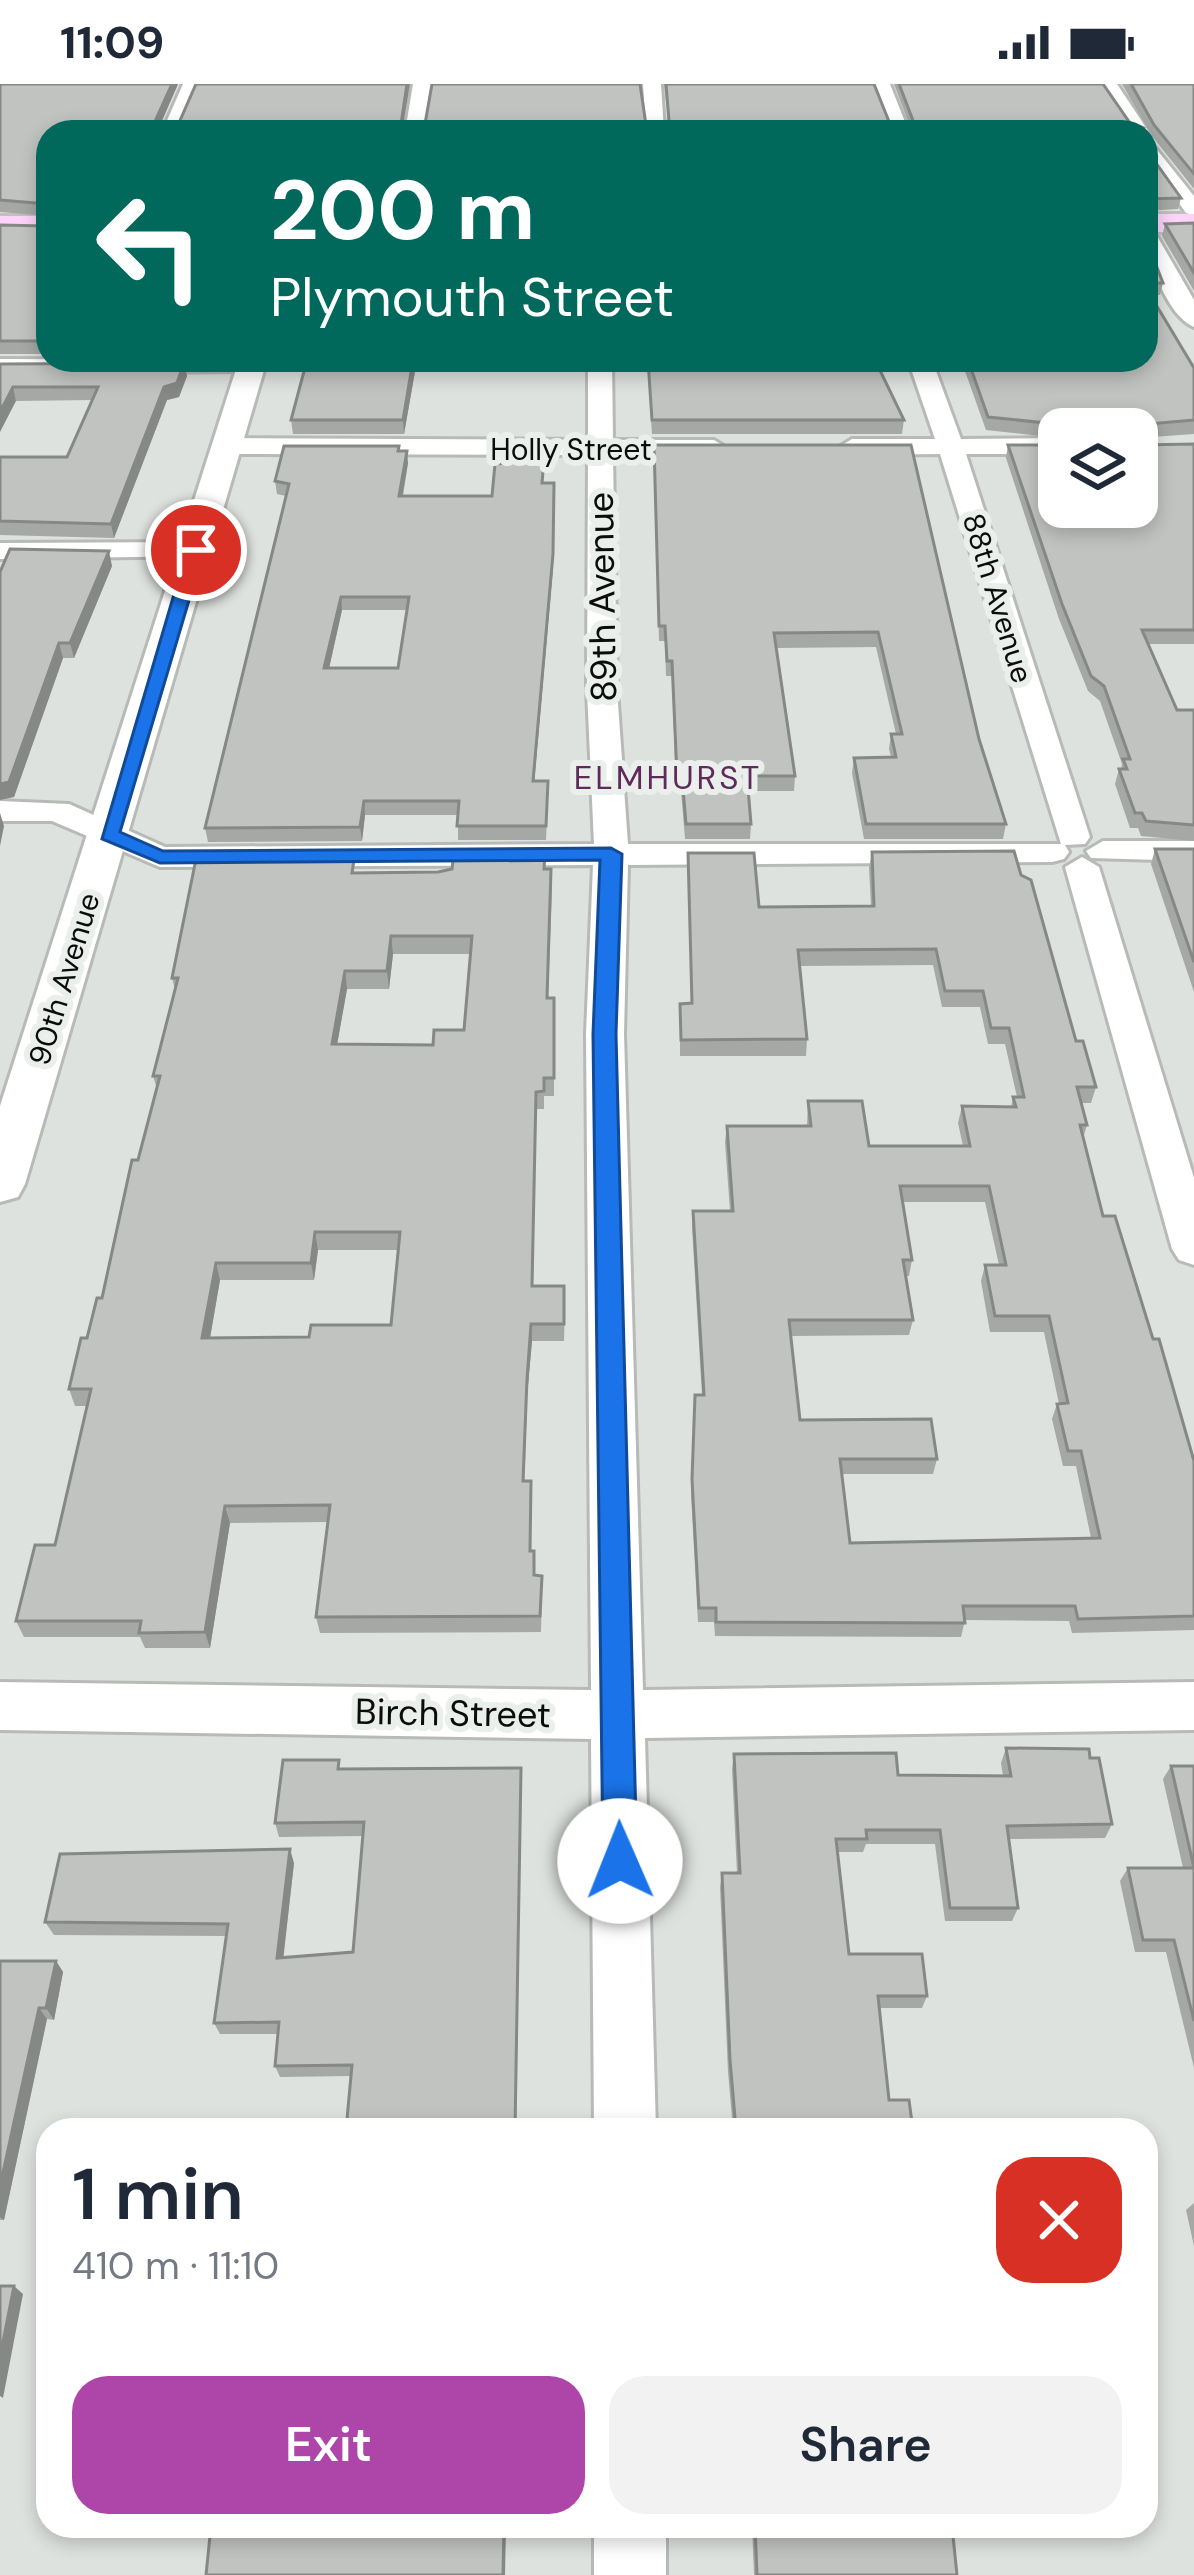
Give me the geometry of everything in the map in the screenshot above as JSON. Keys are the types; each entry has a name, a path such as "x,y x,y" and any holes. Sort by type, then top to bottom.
{"main road":[{"path":"1158,209 1194,209"},
{"path":"0,212 36,212"},
{"path":"1158,223 1194,223"},
{"path":"0,225 36,225"}],"street":[{"path":"176,120 192,84"},
{"path":"416,120 422,84"},
{"path":"652,84 655,120"},
{"path":"881,84 895,120"},
{"path":"1108,84 1132,120"},
{"path":"1158,159 1194,209"},
{"path":"1158,257 1194,320"},
{"path":"0,366 36,365"},
{"name":"90th Avenue","path":"0,1184 250,372"},
{"name":"89th Avenue","path":"600,372 611,854 604,1034 625,2118"},
{"name":"88th Avenue","path":"924,372 988,552 1194,1249"},
{"name":"Holly Street","path":"227,446 742,448"},
{"path":"833,447 1038,446"},
{"path":"0,551 196,550"},
{"path":"0,811 57,812 160,857 1194,851"},
{"name":"Birch Street","path":"0,1706 618,1715 1194,1706"},
{"path":"630,2538 630,2575"}],"building":[{"path":"0,84 172,84 157,120 36,120 36,203 0,200"},
{"path":"196,84 407,84 402,120 180,120"},
{"path":"432,84 640,84 645,120 426,120"},
{"path":"666,84 874,84 888,120 669,120"},
{"path":"899,84 1103,84 1128,120 913,120"},
{"path":"1131,84 1194,84 1194,174 1158,130 1158,120 1151,120"},
{"path":"1158,166 1181,198 1158,199"},
{"path":"1194,223 1194,273 1165,224"},
{"path":"0,225 36,226 36,341 0,341"},
{"path":"1158,308 1194,368 1194,420 1158,423 1158,408 1038,408 1038,422 988,417 972,372 1158,372"},
{"path":"0,364 36,364 36,372 181,372 177,383 164,387 111,524 0,521 0,457 67,457 98,387 13,387 0,412"},
{"path":"304,372 411,372 403,420 291,420"},
{"path":"649,372 881,372 904,420 652,420"},
{"path":"1194,444 1194,630 1142,630 1177,710 1194,710 1194,825 1146,821 1142,813 1135,813 1119,769 1127,769 1123,759 1130,759 1104,686 1091,676 1062,604 1008,445 1038,445 1038,528 1158,528 1158,445"},
{"path":"654,445 911,445 979,739 1006,824 866,824 854,758 896,757 891,734 902,734 878,632 774,633 795,776 747,776 751,824 686,824 682,776 677,776 672,661 667,661 665,626 659,626"},
{"path":"284,446 399,446 398,451 407,451 399,496 492,496 495,464 544,460 542,483 554,483 553,554 533,781 548,781 546,826 457,826 459,801 364,801 360,827 205,828 289,484 275,481","holes":["341,597 409,597 398,668 324,668"]},
{"path":"10,549 109,551 70,643 59,643 9,782 0,784 0,572"},
{"path":"1155,849 1194,849 1194,962"},
{"path":"1014,851 1021,875 1031,880 1076,1041 1083,1041 1096,1087 1077,1087 1087,1125 1080,1125 1103,1216 1115,1216 1153,1339 1159,1339 1194,1461 1194,1616 1078,1619 1075,1606 963,1606 965,1623 716,1622 716,1608 699,1608 692,1479 695,1395 704,1395 693,1211 733,1211 727,1126 811,1126 808,1101 862,1101 869,1146 970,1146 962,1106 1016,1107 1013,1097 1024,1097 1009,1028 991,1028 983,991 945,991 936,949 798,950 807,1039 681,1040 680,1004 692,1003 688,853 754,853 759,907 874,906 872,852","holes":["900,1186 989,1186 1006,1265 985,1265 995,1316 1049,1316 1068,1403 1057,1404 1068,1451 1081,1451 1100,1538 850,1543 840,1459 937,1459 931,1419 800,1420 789,1320 913,1320 903,1260 912,1260"]},
{"path":"454,852 545,852 544,869 551,869 547,998 554,998 554,1078 544,1078 544,1091 536,1092 532,1286 564,1286 564,1324 531,1324 523,1481 531,1481 530,1551 534,1551 534,1575 542,1576 540,1616 316,1617 330,1505 225,1506 205,1632 139,1633 141,1621 16,1621 35,1545 55,1545 91,1389 69,1389 81,1338 87,1338 97,1298 102,1298 132,1160 138,1160 160,1076 153,1076 178,978 172,978 197,854 355,853 352,873 452,869","holes":["391,936 472,936 464,1030 434,1030 433,1045 332,1044 345,971 387,971","315,1232 400,1232 391,1325 311,1325 309,1337 202,1338 216,1263 311,1263"]},
{"path":"1006,1748 1089,1749 1090,1758 1099,1758 1112,1824 1007,1826 1018,1908 950,1908 940,1830 866,1830 867,1839 836,1839 849,1954 922,1954 927,1996 878,1996 889,2100 909,2100 911,2118 735,2118 722,1873 740,1873 734,1754 896,1753 898,1775 1011,1776"},
{"path":"283,1760 339,1760 338,1769 521,1768 515,2118 347,2118 352,2065 275,2066 279,2022 214,2023 228,1924 45,1922 60,1854 290,1849 277,1958 353,1952 364,1822 275,1823"},
{"path":"1171,1766 1194,1766 1194,1868"},
{"path":"1128,1868 1194,1868 1194,2021 1174,1940 1143,1940"},
{"path":"0,1961 56,1961 46,2008 39,2008 0,2186"},
{"path":"0,2286 14,2286 0,2357"},
{"path":"210,2538 504,2538 503,2575 206,2575"},
{"path":"755,2538 953,2538 957,2575 757,2575"}],"district":[{"name":"ELMHURST","path":"668,777"}],"route":[{"path":"196,550 109,835 160,857 611,854 604,1034 620,1861"}]}
